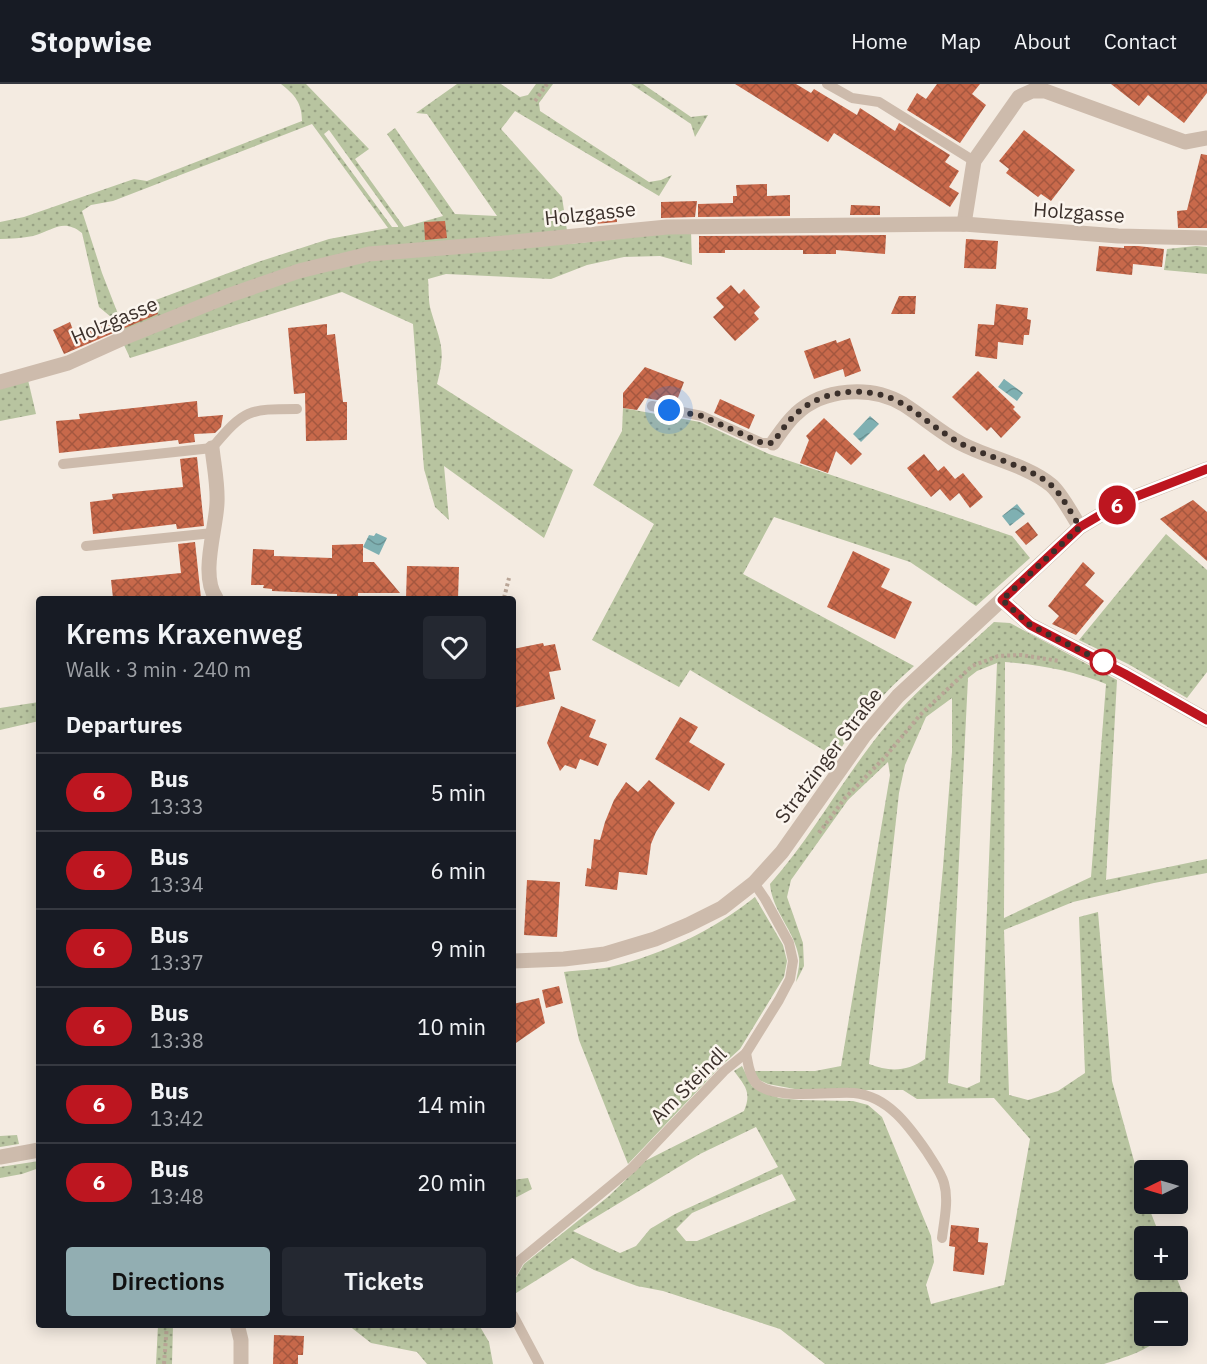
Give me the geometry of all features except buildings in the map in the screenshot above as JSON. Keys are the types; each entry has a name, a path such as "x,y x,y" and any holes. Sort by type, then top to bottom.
{"street":[{"path":"964,224 974,162 1019,97 1032,91 1045,91 1185,142 1207,138"},
{"name":"Holzgasse","path":"0,382 68,363 230,294 299,271 369,254 667,226 964,224 1118,236 1207,238"},
{"path":"773,443 796,414 810,403 830,395 854,391 877,393 901,403 959,443 1033,475 1052,486 1080,527"},
{"path":"212,448 218,502 209,570 215,596"},
{"name":"Stratzinger Straße","path":"516,961 564,959 605,954 655,939 722,908 753,883 782,852 864,736 898,696 1080,527 1122,502 1207,469"},
{"path":"1002,600 1030,625 1207,720"},
{"path":"0,1157 36,1151"},
{"path":"238,1328 241,1340 241,1364"}],"lane":[{"path":"827,84 852,98 879,102 974,162"},
{"path":"652,406 702,416 762,443 773,443"},
{"path":"63,464 212,448 243,415 263,409 297,409"},
{"path":"86,546 213,533"},
{"name":"Am Steindl","path":"516,1266 519,1261 632,1168 724,1071 746,1053 779,1000 790,978 793,961 789,943 765,899 753,883"},
{"path":"746,1053 751,1074 756,1083 765,1089 800,1095 855,1093 874,1097 892,1109 914,1132 939,1171 945,1185 946,1201 942,1238"},
{"path":"516,1321 539,1364"}],"path":[{"path":"535,101 547,84"},
{"path":"504,596 509,578"},
{"path":"813,842 845,798 885,757 920,715 972,666 998,656 1021,655 1062,661"},
{"path":"164,1364 167,1328"}],"green space":[{"path":"281,84 306,84 369,149 355,159 404,227 443,216 387,134 395,128 455,214 497,216 427,114 416,113 457,84 501,84 520,97 528,95 536,84 553,84 539,103 540,111 649,182 672,175 659,196 515,111 501,129 562,197 569,244 691,231 692,265 660,256 624,257 587,265 551,279 446,274 428,279 430,307 442,355 437,384 573,470 544,538 444,466 449,520 435,507 424,469 413,324 342,292 130,358 111,317 99,307 82,233 69,226 64,226 33,236 0,239 0,222 24,217 134,179 147,181 302,121 299,104","holes":["312,124 388,228 329,239 258,262 118,314 82,211 91,205 113,201","329,130 398,226 398,227 392,227 324,134"]},
{"path":"631,84 643,84 691,117 708,115 695,137 691,124"},
{"path":"1207,247 1207,274 1164,270 1167,249"},
{"path":"28,380 36,414 0,421 0,387"},
{"path":"623,408 700,422 769,454 1012,536 1030,558 976,606 910,562 774,517 743,574 914,666 871,709 835,757 690,670 679,687 592,640 654,524 593,485 622,431"},
{"path":"1166,534 1207,570 1207,672 1187,698 1128,664 1079,640"},
{"path":"994,622 1010,623 1117,680 1106,880 1207,859 1207,873 1073,902 1004,930 1009,1095 1028,1100 1058,1091 1085,1073 1079,917 1098,912 1112,1081 1134,1161 1134,1214 1151,1214 1156,1226 1134,1226 1134,1280 1177,1280 1182,1292 1134,1292 1134,1346 1149,1346 1104,1364 825,1364 780,1329 663,1291 637,1286 594,1270 572,1258 516,1293 516,1277 524,1264 609,1196 645,1161 744,1111 747,1099 746,1089 734,1071 742,1066 752,1086 779,1098 853,1101 868,1105 882,1117 931,1236 934,1262 926,1285 931,1304 1004,1285 1030,1139 994,1098 917,1099 903,1090 800,1090 768,1084 759,1080 754,1071 815,1071 841,1066 890,775 888,762 848,800 791,880 787,897 803,943 804,966 796,982 799,967 797,948 775,903 770,884 886,726 915,695","holes":["1005,662 1057,669 1106,684 1091,877 1004,918","997,663 980,1082 967,1088 948,1083 968,678 977,671","952,698 952,752 925,1059 905,1068 884,1068 869,1064 899,793 905,765 926,717","756,1127 778,1167 675,1214 650,1229 636,1246 620,1253 573,1231 700,1154","782,1174 796,1200 697,1241 686,1241 676,1229 692,1213"]},
{"path":"36,702 36,722 0,730 0,708"},
{"path":"755,897 783,945 787,961 784,977 740,1049 628,1164 579,1040 564,972 610,967 668,948 704,931"},
{"path":"17,1135 19,1144 0,1147 0,1136"},
{"path":"36,1161 36,1169 0,1178 0,1167"},
{"path":"528,1178 532,1189 516,1197 516,1180"},
{"path":"158,1328 173,1328 172,1364 156,1364"},
{"path":"352,1328 481,1328 489,1342 493,1364 427,1364 417,1352 371,1343"}],"water":[{"path":"1004,379 1023,393 1017,401 998,387"},
{"path":"870,416 879,424 861,442 853,434"},
{"path":"1017,504 1025,514 1010,526 1002,516"},
{"path":"376,533 387,538 379,555 363,547 369,535 374,536"}],"bus line":[{"name":"6","path":"1207,469 1122,502 1080,527 1002,600 1030,625 1207,720"}],"route":[{"path":"669,410 702,416 762,443 773,443 796,414 810,403 830,395 854,391 877,393 901,403 959,443 1033,475 1052,486 1080,527 1002,600 1030,625 1103,662"}]}
